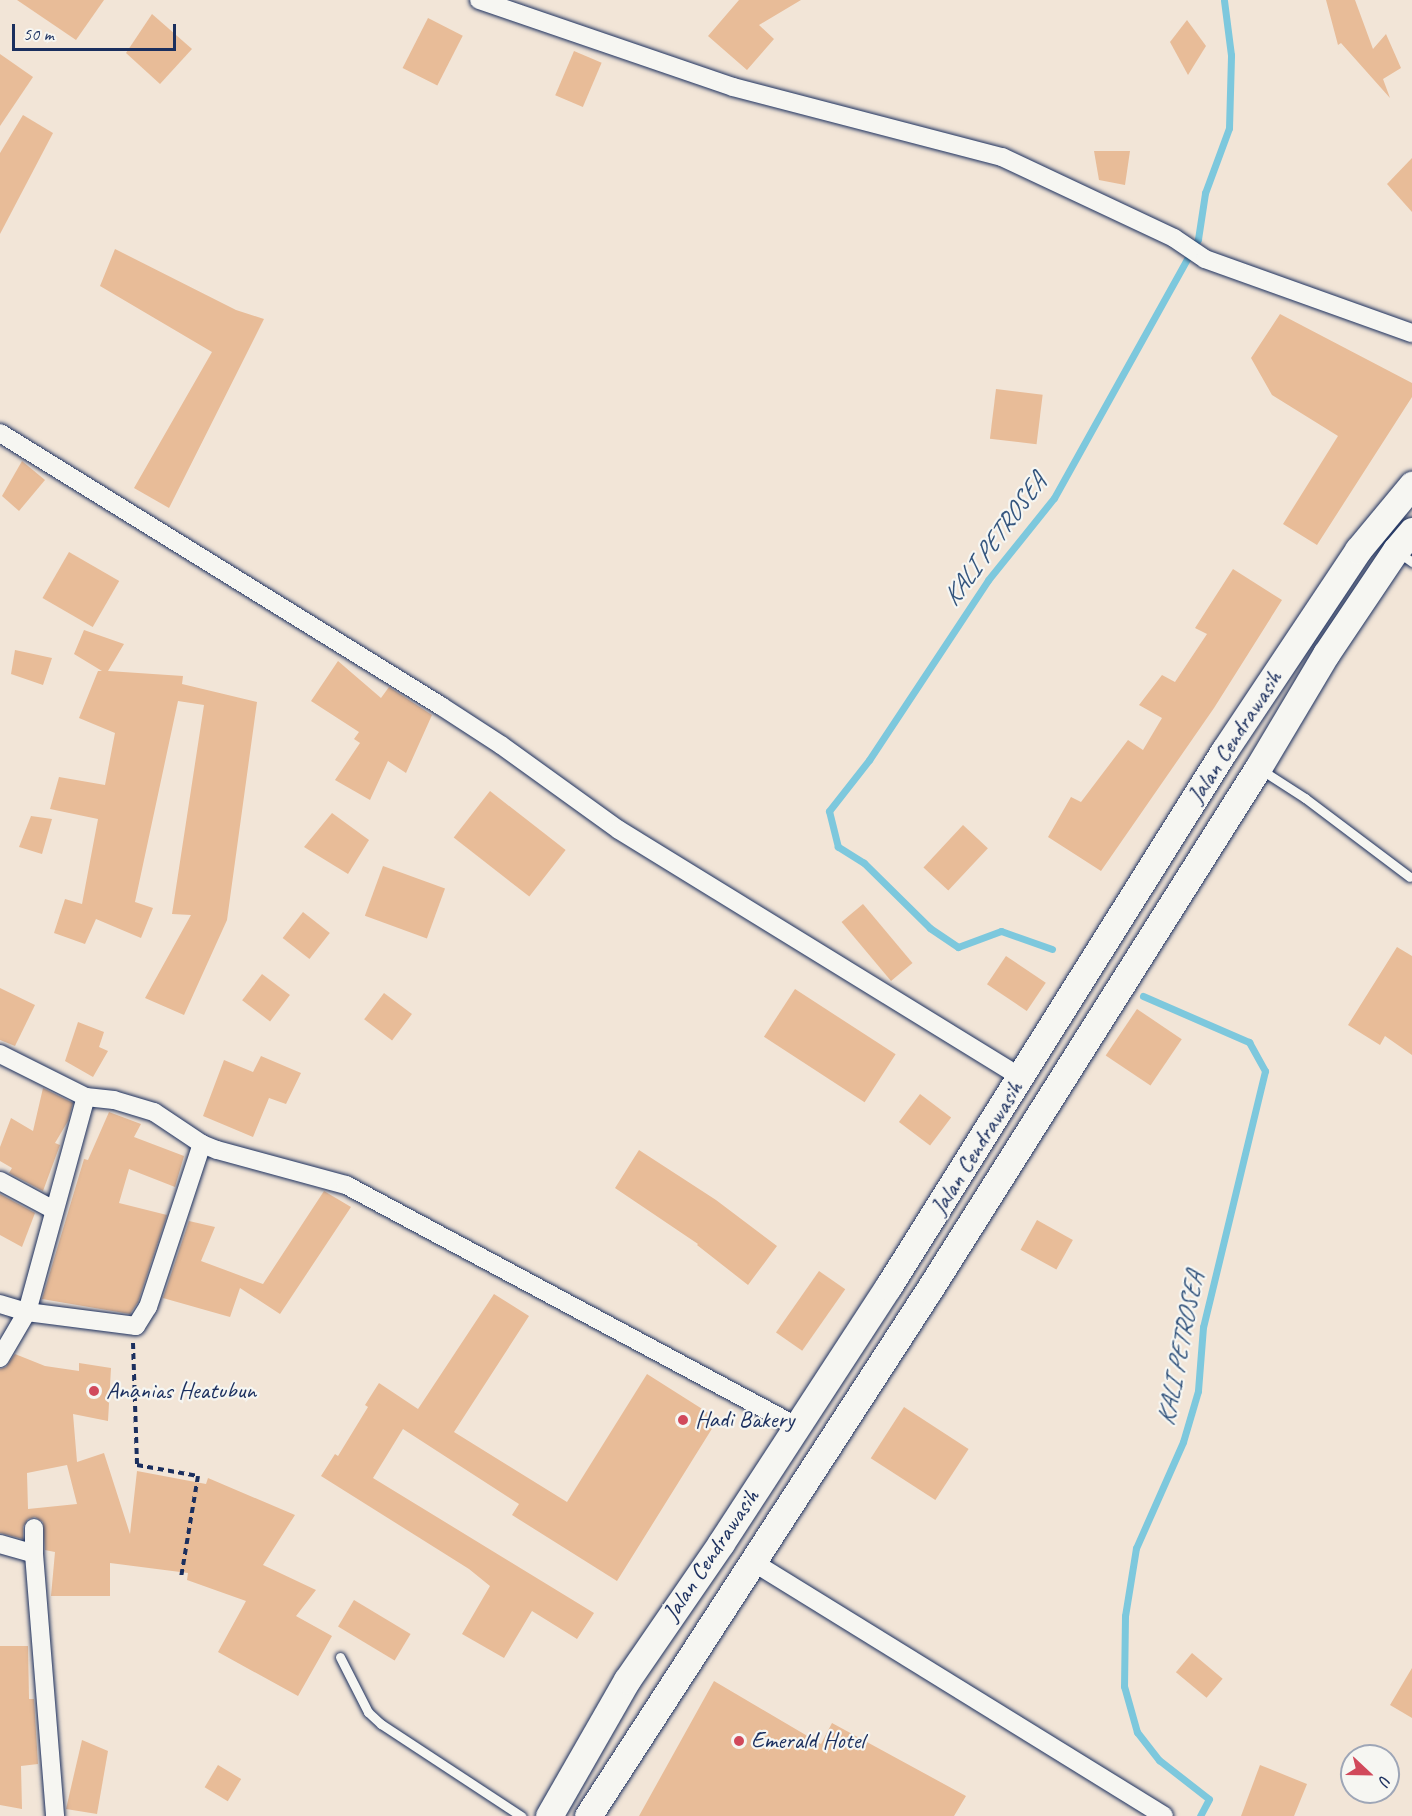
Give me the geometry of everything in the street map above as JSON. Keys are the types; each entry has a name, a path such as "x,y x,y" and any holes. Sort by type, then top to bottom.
{"main road":[{"name":"Jalan Cendrawasih","path":"549,1816 627,1680 721,1543 780,1450 798,1427 1022,1078 1231,741 1358,550 1412,485"},
{"name":"Jalan Cendrawasih","path":"588,1816 935,1280 1258,768 1326,654 1407,548"}],"street":[{"path":"479,0 733,87 1002,157 1174,238 1205,259 1412,333"},
{"path":"1,439 149,523 501,745 619,830 1022,1078"},
{"path":"0,1054 86,1097 114,1100 154,1112 202,1144 232,1155 346,1185 798,1427"},
{"path":"0,1358 27,1312 86,1097"},
{"path":"0,1304 27,1312 132,1328 139,1323 148,1307 202,1144"},
{"path":"0,1181 54,1210"},
{"path":"34,1528 34,1554 55,1816"},
{"path":"0,1544 34,1554"},
{"path":"753,1562 1164,1816"}],"lane":[{"path":"1258,768 1305,798 1410,877"},
{"path":"340,1657 359,1698 368,1712 381,1724 520,1816"}],"path":[{"path":"132,1328 137,1465 198,1476 181,1578"}],"building":[{"path":"17,0 104,0 76,40"},
{"path":"739,0 801,0 759,25 774,39 747,70 708,36"},
{"path":"1326,0 1355,0 1373,49 1386,34 1401,68 1383,79 1390,98 1341,43 1338,45"},
{"path":"152,14 192,49 160,84 126,53"},
{"path":"428,18 463,36 437,86 403,68"},
{"path":"1187,20 1206,46 1188,75 1170,42"},
{"path":"574,51 602,63 583,107 555,95"},
{"path":"0,54 33,77 0,126"},
{"path":"23,115 53,133 0,234 0,153"},
{"path":"1094,151 1130,151 1125,185 1099,180"},
{"path":"1412,158 1412,212 1387,184"},
{"path":"115,249 236,310 264,319 169,508 134,488 212,352 100,286"},
{"path":"1280,314 1412,383 1412,397 1317,545 1283,524 1338,436 1272,395 1251,358"},
{"path":"996,389 1043,395 1037,444 990,439"},
{"path":"22,461 45,480 19,511 2,496"},
{"path":"69,552 119,581 93,627 42,598"},
{"path":"1233,569 1282,600 1214,708 1101,871 1048,837 1071,797 1081,802 1128,740 1143,750 1162,718 1139,705 1162,675 1175,682 1207,634 1195,628"},
{"path":"84,630 124,644 108,671 183,676 182,684 257,702 227,920 184,1015 145,998 191,915 172,914 204,705 178,701 135,902 153,908 141,938 96,919 85,944 54,933 65,899 82,904 98,819 50,809 59,777 105,785 115,733 79,718 98,671 102,671 74,654"},
{"path":"15,650 52,658 43,685 11,674"},
{"path":"338,661 381,698 389,687 432,715 406,773 388,761 370,800 335,780 360,743 354,739 359,732 311,701"},
{"path":"490,791 566,850 529,897 454,837"},
{"path":"332,813 369,840 348,874 304,847"},
{"path":"31,816 52,819 42,854 19,847"},
{"path":"963,825 988,848 948,891 923,867"},
{"path":"383,866 445,889 427,938 365,916"},
{"path":"863,904 912,963 891,981 842,922"},
{"path":"303,912 330,933 309,959 283,938"},
{"path":"1397,947 1412,956 1412,1055 1385,1036 1380,1045 1348,1025"},
{"path":"1006,956 1046,983 1027,1011 987,984"},
{"path":"262,974 290,995 270,1021 242,1000"},
{"path":"0,988 35,1005 15,1046 0,1040"},
{"path":"795,989 896,1054 865,1102 764,1037"},
{"path":"384,993 412,1014 392,1040 364,1019"},
{"path":"1137,1009 1182,1039 1150,1086 1106,1055"},
{"path":"78,1022 104,1032 99,1047 108,1051 93,1077 65,1061"},
{"path":"261,1056 301,1073 286,1104 269,1098 253,1137 203,1116 224,1060 253,1072"},
{"path":"43,1088 73,1103 68,1121 55,1143 60,1145 43,1191 9,1173 12,1168 0,1161 0,1147 11,1118 33,1131"},
{"path":"920,1094 951,1117 930,1145 899,1122"},
{"path":"109,1112 141,1124 134,1137 184,1156 175,1187 129,1169 119,1203 167,1215 138,1302 130,1314 42,1299 84,1159 88,1160"},
{"path":"639,1150 716,1200 777,1246 748,1285 698,1244 615,1188"},
{"path":"324,1191 351,1207 280,1314 240,1288 230,1317 163,1298 189,1221 215,1227 201,1261 263,1284"},
{"path":"0,1194 35,1213 22,1247 0,1235"},
{"path":"1037,1220 1073,1240 1056,1270 1021,1250"},
{"path":"819,1271 845,1289 802,1351 776,1332"},
{"path":"494,1294 529,1316 454,1432 567,1502 647,1374 718,1419 617,1581 512,1515 519,1504 403,1429 373,1478 594,1613 577,1639 532,1611 504,1658 462,1634 490,1586 469,1569 321,1476 335,1454 338,1456 368,1407 365,1405 379,1383 418,1409"},
{"path":"15,1354 45,1366 79,1371 79,1363 111,1368 108,1421 73,1414 77,1462 104,1453 130,1534 137,1471 206,1484 208,1478 295,1515 263,1565 316,1590 296,1616 332,1636 298,1696 218,1652 246,1601 187,1580 188,1573 110,1563 110,1596 51,1596 55,1552 45,1550 43,1522 35,1517 28,1519 23,1527 23,1539 0,1533 0,1369 6,1367","holes":["67,1465 77,1504 28,1509 27,1473"]},
{"path":"904,1407 969,1449 935,1500 871,1458"},
{"path":"354,1600 411,1634 395,1661 338,1627"},
{"path":"0,1646 28,1646 29,1699 34,1699 38,1764 21,1766 22,1809 0,1805"},
{"path":"1192,1653 1223,1679 1207,1698 1176,1672"},
{"path":"1412,1668 1412,1718 1390,1705"},
{"path":"714,1681 821,1744 832,1723 966,1796 954,1816 639,1816"},
{"path":"82,1740 108,1751 97,1814 66,1809"},
{"path":"218,1765 241,1779 228,1801 205,1787"},
{"path":"1260,1765 1307,1784 1294,1816 1241,1816"}],"waterway":[{"name":"KALI PETROSEA","path":"1052,949 1001,931 958,947 930,928 864,863 838,847 829,811 869,760 988,580 1054,498 1198,239 1205,193 1229,128 1231,55 1224,0"},
{"name":"KALI PETROSEA","path":"1143,996 1249,1042 1265,1071 1203,1327 1198,1391 1183,1442 1136,1548 1125,1616 1124,1686 1137,1732 1159,1760 1209,1799 1200,1816"}],"place":[{"name":"Ananias Heatubun","path":"94,1391"},
{"name":"Hadi Bakery","path":"683,1420"},
{"name":"Emerald Hotel","path":"739,1741"}]}
